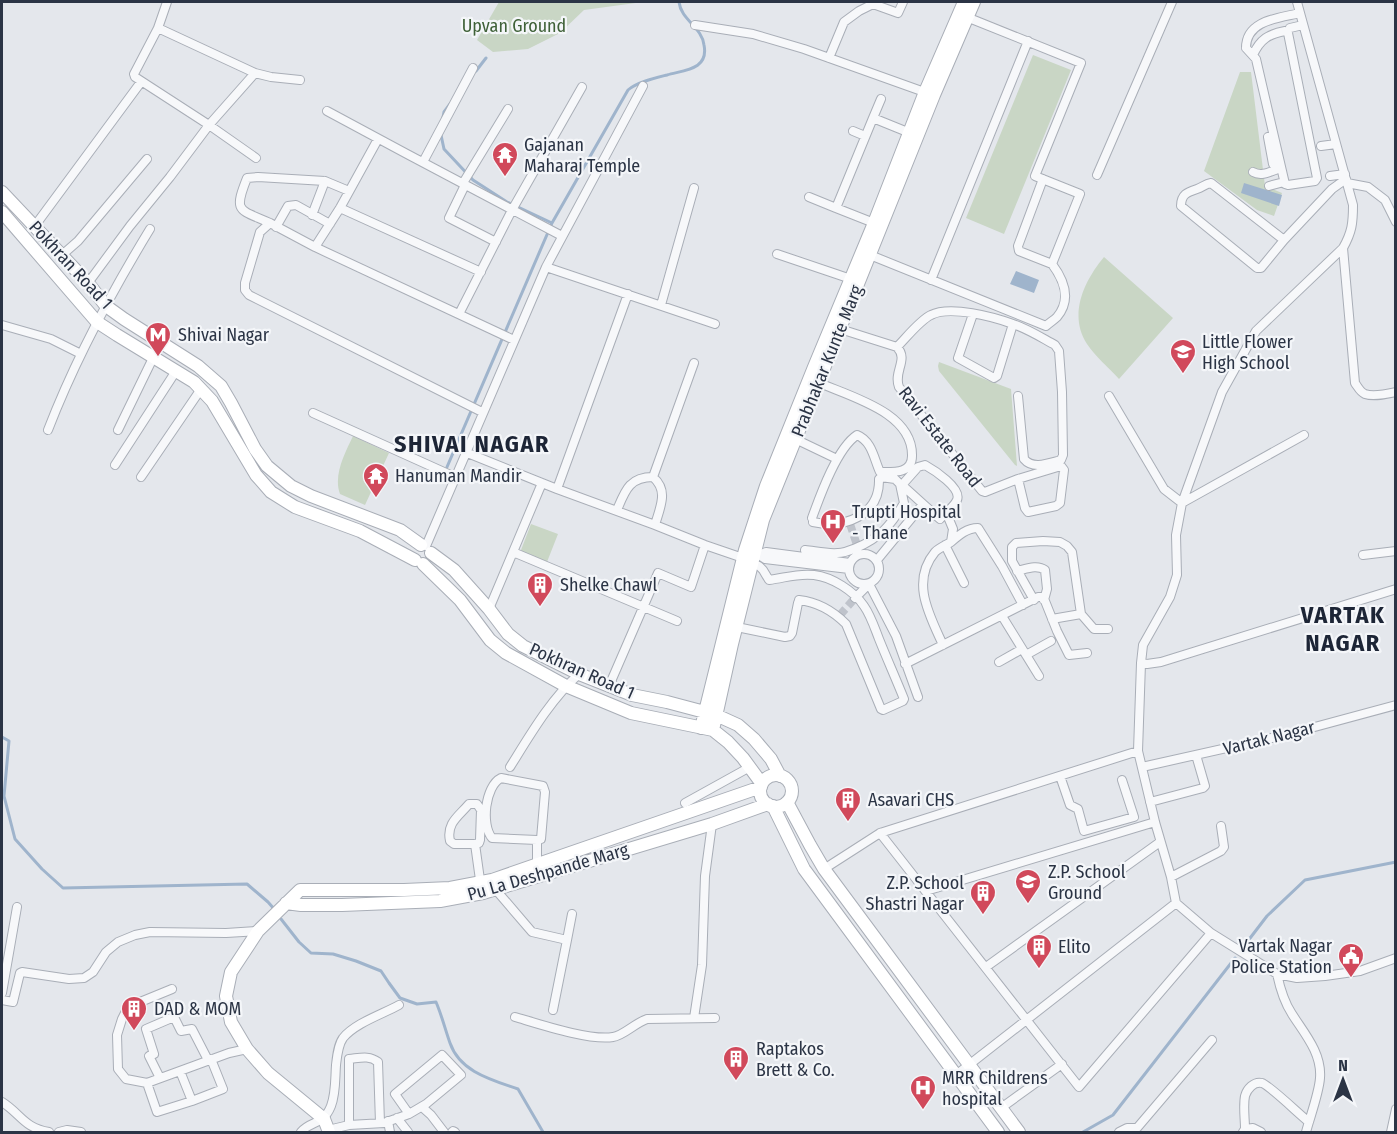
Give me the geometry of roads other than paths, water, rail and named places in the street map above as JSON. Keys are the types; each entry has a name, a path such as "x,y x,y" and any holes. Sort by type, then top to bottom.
{"main road":[{"name":"Prabhakar Kunte Marg","path":"963,2 963,15"},
{"name":"Prabhakar Kunte Marg","path":"707,729 731,625 756,557 763,520 792,437 836,328 870,255 929,94 963,15 974,2"},
{"name":"Prabhakar Kunte Marg","path":"836,328 851,279 909,133 929,94"},
{"name":"Pokhran Road 1","path":"2,192 88,283 106,306 124,320 198,366 221,386 255,449 267,466 291,486 400,531 426,548 454,570 508,634 523,646 579,674 632,696 667,702 710,714 738,725 771,759 780,776"},
{"name":"Pokhran Road 1","path":"2,212 97,322 194,382 201,389 212,401 256,475 272,492 295,507 360,531 419,562 460,600 490,640 506,653 566,686 631,713 707,729 728,742 750,767 761,785"},
{"path":"360,531 366,517"},
{"path":"419,562 413,555 414,550 426,548"},
{"path":"771,805 783,805 792,793 792,788 786,779 780,776 766,778 761,785 762,797 771,805 804,869 998,1132"},
{"name":"Pu La Deshpande Marg","path":"537,871 761,785"},
{"path":"787,802 824,868 1019,1132"},
{"name":"Pu La Deshpande Marg","path":"327,1127 268,1073 247,1049 231,1022 226,996 231,972 258,931 286,903 342,905 429,901 712,824 771,805"}],"street":[{"path":"167,2 158,28 134,74 135,77 256,158"},
{"path":"829,58 844,22 873,4 898,13 903,2"},
{"path":"1096,175 1172,2"},
{"path":"1297,2 1353,205 1350,236 1343,248 1256,331 1222,392 1182,503 1176,535 1177,575 1170,597 1143,645 1140,663 1138,751 1176,903 1211,933 1277,974 1297,978 1360,971 1395,958"},
{"path":"963,15 1081,63 1035,176 1080,194 1052,264"},
{"path":"1290,28 1301,19"},
{"path":"1253,55 1256,46 1269,35 1285,31 1288,33 1317,178 1315,181 1285,184 1277,166 1256,59 1246,48 1259,28 1301,19"},
{"path":"695,25 753,34 829,58 929,94"},
{"path":"158,28 255,73 300,80"},
{"path":"931,280 1028,41"},
{"path":"423,162 473,68"},
{"path":"88,283 130,225 209,125 255,73"},
{"path":"34,227 141,82"},
{"path":"426,548 482,412 546,267 643,86"},
{"path":"459,314 512,210 582,87"},
{"path":"836,208 881,99"},
{"path":"496,242 449,218 464,184 508,109"},
{"path":"327,111 562,236"},
{"path":"873,118 909,133"},
{"path":"853,131 865,136"},
{"path":"315,247 340,208 378,139"},
{"path":"1321,146 1336,144"},
{"path":"62,255 78,241 147,159"},
{"path":"1252,172 1267,174 1277,166"},
{"path":"1330,176 1368,187 1385,200 1395,220"},
{"path":"349,191 325,181 247,178 240,195 239,205 242,210 315,247 514,340"},
{"path":"870,255 1046,326 1057,317 1064,304 1065,290 1061,276 1052,264 1019,251 1018,246 1043,179"},
{"path":"1284,240 1211,183 1186,192 1181,200 1181,206 1257,268 1261,268 1334,187 1346,179"},
{"path":"312,215 325,181"},
{"path":"1269,186 1284,182"},
{"path":"661,305 694,188"},
{"path":"809,197 874,223"},
{"path":"330,224 296,206 288,206 273,225 260,232 244,283 249,295 482,412"},
{"path":"340,208 481,272"},
{"path":"48,430 97,322 150,229"},
{"path":"1343,248 1355,383 1365,394 1395,392"},
{"path":"777,254 851,279"},
{"path":"546,267 716,324"},
{"path":"557,489 628,294"},
{"path":"836,328 897,347 925,319 934,314 954,310 1013,324 1055,345 1059,351 1062,392 1063,455 1061,460 1032,466 1026,463 1018,396"},
{"path":"973,314 958,358 994,378 997,376 1013,324"},
{"path":"2,325 51,339 81,354"},
{"name":"Ravi Estate Road","path":"897,347 902,357 896,380 899,387 982,491 985,492 1018,479 1061,466 1064,470 1060,503 1056,506 1028,512 1018,479"},
{"path":"118,429 153,358"},
{"path":"653,477 694,363"},
{"path":"115,465 176,371"},
{"path":"805,550 838,554 867,543 883,533 904,503 899,482 881,477 879,479 880,489 870,507 850,523 825,525 812,520 837,459 849,440 857,435 861,436 871,449 880,472 905,470 911,464 912,457 911,444 891,416 871,404 814,381"},
{"path":"141,477 201,389"},
{"path":"1109,396 1159,482 1182,503"},
{"path":"313,413 455,477"},
{"path":"1182,503 1304,435"},
{"path":"792,437 837,459"},
{"path":"465,452 705,545 756,557 850,566"},
{"path":"925,465 955,488 958,494 957,500 940,519 922,504 902,486 918,467 925,465"},
{"path":"617,510 630,484 641,478 653,477"},
{"path":"653,477 662,487 663,498 655,525"},
{"path":"489,609 542,483"},
{"path":"877,560 922,504"},
{"path":"946,512 953,529 948,544 963,583"},
{"path":"943,645 926,609 922,587 925,568 936,551 972,528 978,528 1023,605"},
{"path":"1034,600 1012,561 1011,550 1016,543 1060,542 1072,552 1081,614 1094,629 1108,629"},
{"path":"609,686 658,573 692,587 705,545"},
{"path":"855,597 873,582 879,574 877,560 859,551 850,566 850,574 855,582 869,584"},
{"path":"1364,555 1395,551"},
{"path":"513,552 677,621"},
{"path":"731,625 785,637 790,636 798,601 809,601 819,605 839,615 846,624 881,709 904,699 864,605 839,584 820,576 794,574 769,580 759,566 756,557"},
{"path":"1017,571 1037,567 1045,570 1047,589 1044,600"},
{"path":"869,584 896,636 918,697"},
{"path":"1140,663 1161,662 1395,589"},
{"path":"905,664 1038,597 1044,600 1069,655 1087,653"},
{"path":"1052,620 1081,614"},
{"path":"1002,616 1039,676"},
{"path":"999,662 1051,641"},
{"path":"510,767 538,722 566,686 579,674"},
{"name":"Vartak Nagar","path":"1142,767 1285,735 1395,705"},
{"path":"824,868 880,833 1138,751"},
{"path":"1150,802 1203,788 1196,755"},
{"path":"685,803 750,767"},
{"path":"1060,776 1070,805 1078,809 1088,843"},
{"path":"501,778 543,786 545,792 542,835 541,839 537,840 492,838 488,833 485,808 497,780 501,778"},
{"path":"1122,780 1137,828"},
{"path":"470,804 477,804 481,810 480,840 475,844 454,844 450,841 449,835 452,824 470,804"},
{"path":"1084,831 1134,817"},
{"path":"926,891 1155,822"},
{"path":"694,1018 702,965 705,876 712,824"},
{"path":"1171,877 1221,851 1224,847 1221,826"},
{"path":"880,833 1079,1087 1211,933"},
{"path":"537,840 537,871"},
{"path":"986,967 1160,842"},
{"path":"475,844 488,886 532,932 567,940"},
{"path":"956,1075 1176,903"},
{"path":"2,993 17,907"},
{"path":"553,1010 572,914"},
{"path":"2,999 13,1002 22,972 69,979 84,978 93,972 106,952 118,942 135,935 150,932 258,931"},
{"path":"1277,974 1286,1003 1312,1044 1319,1066 1320,1078 1306,1132"},
{"path":"172,989 128,1007 117,1035 118,1069 126,1079 147,1083 210,1059 247,1049"},
{"path":"327,1127 338,1051 342,1039 354,1028 399,1005"},
{"path":"147,1083 157,1112 224,1089 192,1029 181,1031 174,1017 146,1029 154,1053 149,1056 160,1078"},
{"path":"515,1017 583,1035 604,1038 616,1037 638,1022 647,1019 716,1018"},
{"path":"1119,1132 1127,1128 1138,1130 1212,1040"},
{"path":"301,1132 304,1128 389,1121 409,1114 422,1107 461,1076 442,1055 395,1094 409,1114"},
{"path":"349,1125 349,1059 372,1057 378,1062 390,1132"},
{"path":"1001,1108 1062,1064"},
{"path":"180,1071 192,1101"},
{"path":"1261,1132 1253,1128 1243,1131 1245,1097 1249,1088 1260,1082 1309,1122"},
{"path":"2,1102 26,1124 49,1132"},
{"path":"422,1107 444,1132"},
{"path":"1393,1129 1395,1109"},
{"path":"389,1121 408,1132"},
{"path":"59,1132 67,1130 81,1132"}],"water":[{"path":"1244,183 1282,195 1279,206 1241,193"},
{"path":"1016,271 1039,280 1034,293 1010,284"}],"waterway":[{"path":"447,467 552,223 628,90 646,81 694,68 703,60 705,53 700,33 683,14 679,2"},
{"path":"476,71 486,58"},
{"path":"443,117 450,104"},
{"path":"441,135 444,149 473,180 507,202 552,223"},
{"path":"2,737 9,741 4,796 15,839 63,888 247,884 275,910"},
{"path":"1244,946 1267,916 1305,880 1396,862"},
{"path":"281,919 311,953 333,954 381,971 400,998 417,1004 436,1002 450,1043 461,1061 478,1074 518,1089 543,1132"},
{"path":"1083,1132 1113,1115 1235,958"}],"tunnel":[{"path":"850,524 858,548"},
{"path":"840,615 855,598"}],"place":[{"name":"Gajanan Maharaj Temple","path":"505,178"},
{"name":"Shivai Nagar","path":"158,358"},
{"name":"Little Flower High School","path":"1183,375"},
{"name":"Hanuman Mandir","path":"376,499"},
{"name":"Trupti Hospital - Thane","path":"833,545"},
{"name":"Shelke Chawl","path":"540,608"},
{"name":"Asavari CHS","path":"848,823"},
{"name":"Z.P. School Ground","path":"1028,905"},
{"name":"Z.P. School Shastri Nagar","path":"983,916"},
{"name":"Elito","path":"1039,970"},
{"name":"Vartak Nagar Police Station","path":"1351,979"},
{"name":"DAD & MOM","path":"134,1032"},
{"name":"Raptakos Brett & Co.","path":"736,1082"},
{"name":"MRR Childrens hospital","path":"923,1111"}],"district":[{"name":"SHIVAI NAGAR","path":"472,444"},
{"name":"VARTAK NAGAR","path":"1343,629"}],"park label":[{"name":"Upvan Ground","path":"514,26"}]}
